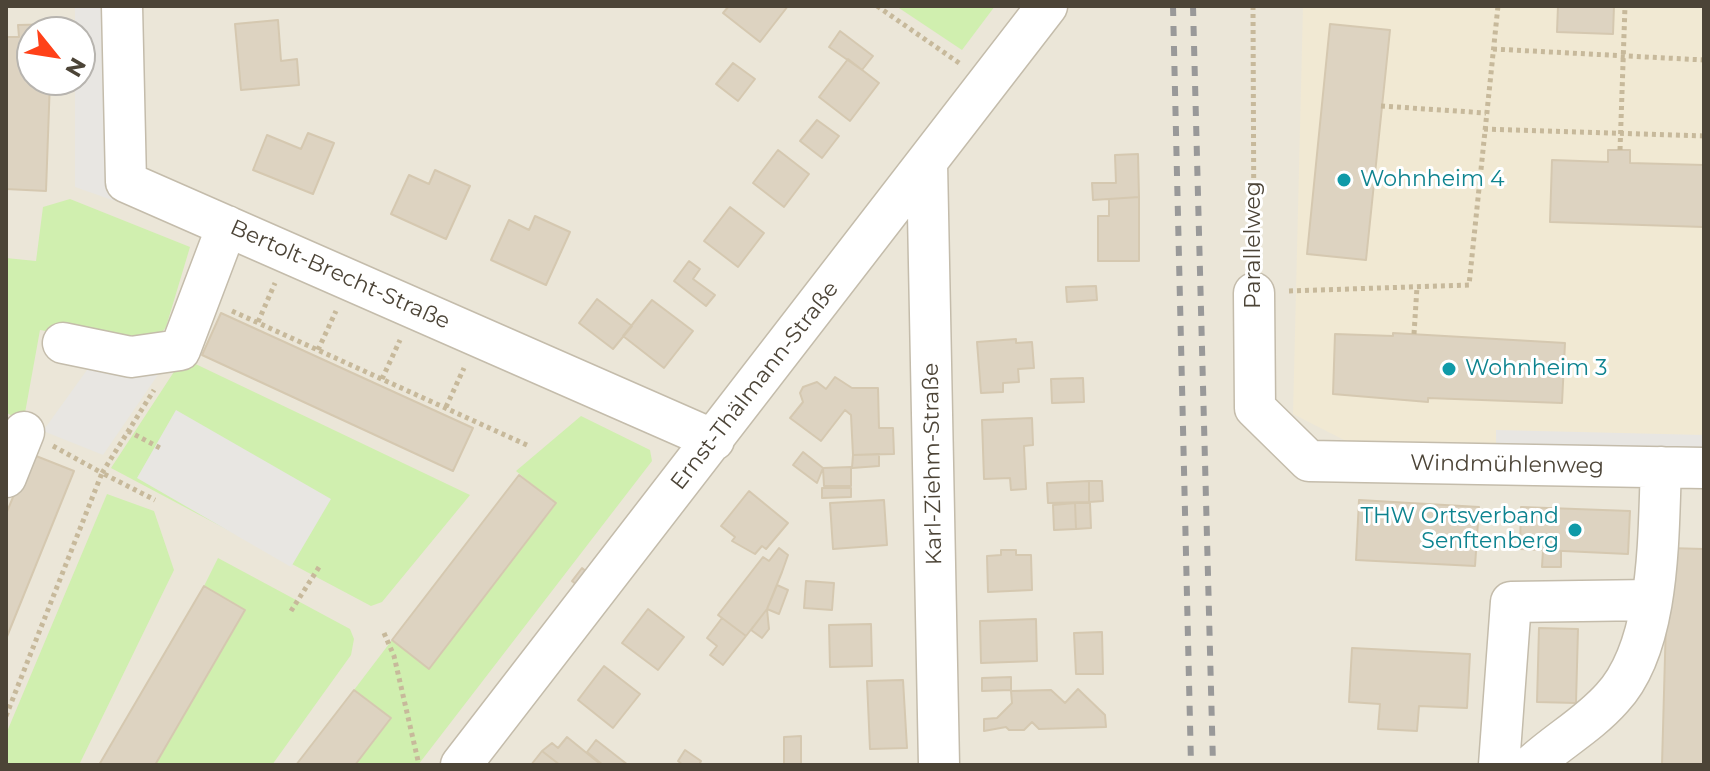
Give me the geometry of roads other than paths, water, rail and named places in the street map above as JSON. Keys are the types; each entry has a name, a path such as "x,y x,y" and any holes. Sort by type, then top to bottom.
{"street":[{"name":"Bertolt-Brecht-Straße","path":"122,6 126,182 714,440"},
{"name":"Ernst-Thälmann-Straße","path":"461,765 1047,6"},
{"name":"Karl-Ziehm-Straße","path":"927,163 939,765"},
{"path":"63,343 131,357 180,350 227,226"},
{"name":"Parallelweg","path":"1254,293 1255,408 1309,461"},
{"path":"6,477 24,432"},
{"name":"Windmühlenweg","path":"1309,461 1704,468"},
{"path":"1532,765 1581,729 1615,695 1638,655 1651,600 1661,467"},
{"path":"1499,765 1511,602 1651,600"}],"railway":[{"path":"1173,6 1191,765"},
{"path":"1193,6 1213,765"}],"place":[{"name":"Wohnheim 4","path":"1344,180"},
{"name":"Wohnheim 3","path":"1449,369"},
{"name":"THW Ortsverband Senftenberg","path":"1575,530"}]}
